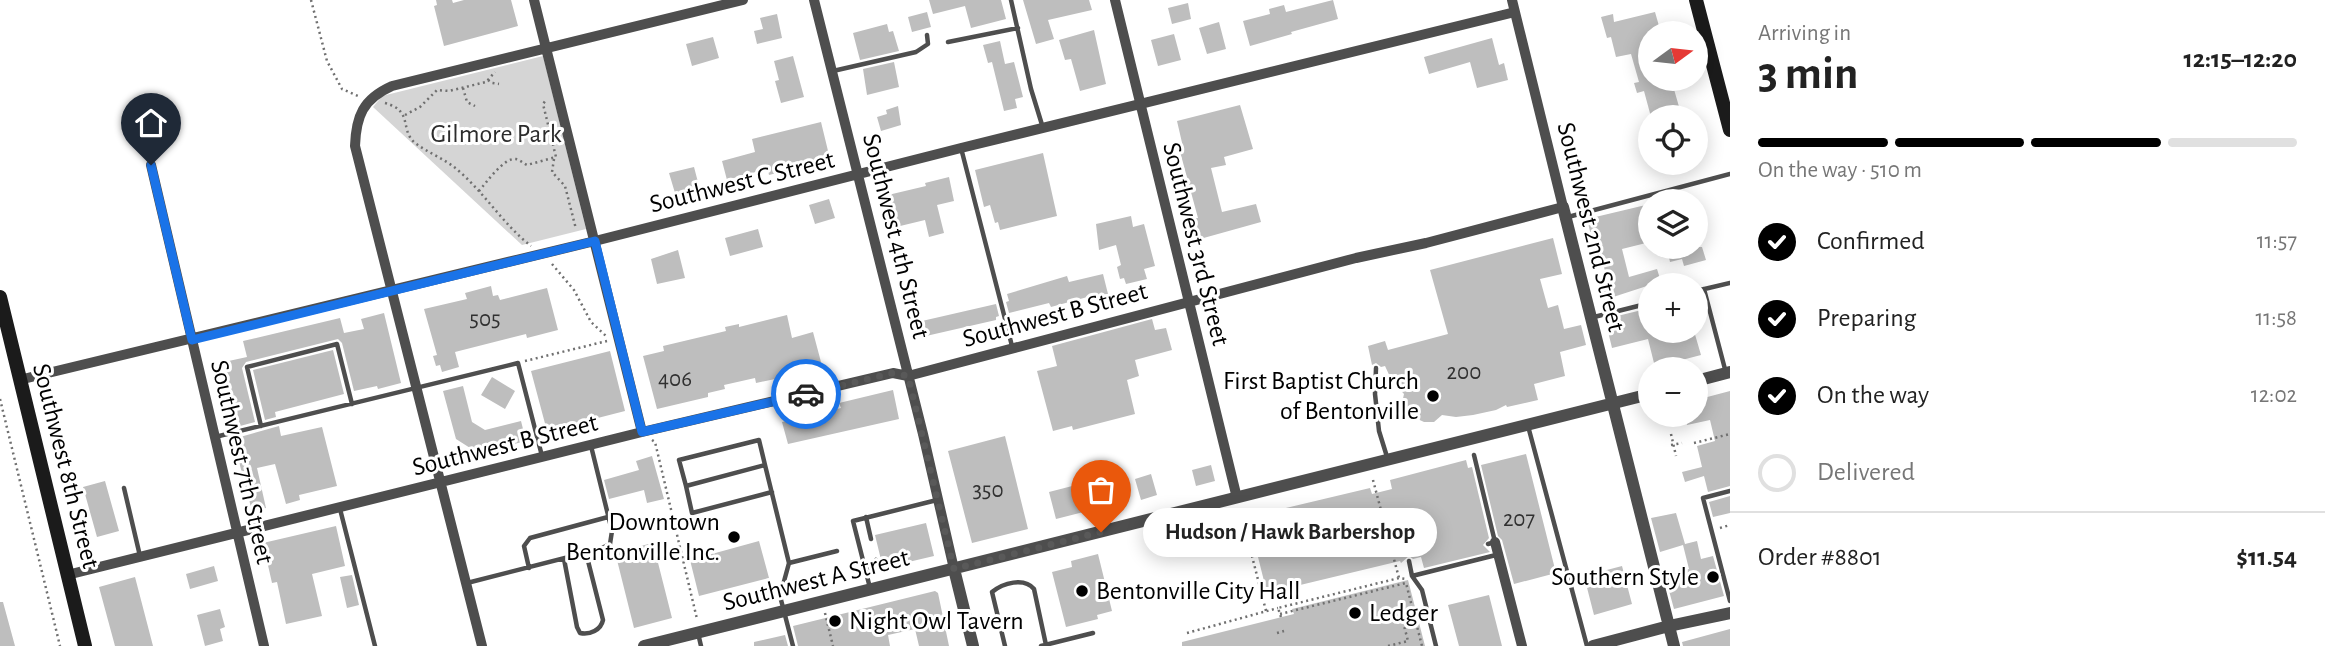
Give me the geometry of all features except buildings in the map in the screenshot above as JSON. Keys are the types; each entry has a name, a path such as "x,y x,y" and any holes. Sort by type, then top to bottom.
{"main road":[{"path":"1696,0 1730,130"},
{"name":"Southwest 8th Street","path":"0,297 85,646"}],"street":[{"path":"534,0 646,435"},
{"path":"482,646 355,146 356,127 369,99 392,86 743,0"},
{"name":"Southwest 4th Street","path":"814,0 973,646"},
{"name":"Southwest 3rd Street","path":"1115,0 1237,498"},
{"name":"Southwest 2nd Street","path":"1512,0 1674,646"},
{"name":"Southwest C Street","path":"19,380 392,291 1515,12"},
{"name":"Southwest 7th Street","path":"151,165 264,646"},
{"name":"Southwest B Street","path":"67,575 893,373 908,376 1189,301 1563,212"},
{"path":"1708,378 1728,372"},
{"name":"Southwest A Street","path":"644,646 698,626 784,611 1638,397"},
{"path":"1492,543 1498,554 1522,646"},
{"path":"1593,646 1730,613"}],"lane":[{"path":"1011,0 1031,89 1043,128"},
{"path":"948,42 1018,28"},
{"path":"832,71 916,52 928,44 927,35"},
{"path":"961,148 1012,347"},
{"path":"1563,212 1730,174"},
{"path":"1708,288 1730,283"},
{"path":"1708,304 1728,372"},
{"path":"1590,318 1638,306"},
{"path":"261,426 247,368 337,344 352,404"},
{"path":"1722,355 1730,353"},
{"path":"215,437 518,363 542,458"},
{"path":"1376,368 1378,375 1375,394 1380,431 1388,460"},
{"path":"1528,425 1587,646"},
{"path":"772,492 692,513 679,460 759,440 772,492 789,563 780,596 793,646"},
{"path":"466,584 586,553 610,544 612,531 591,446"},
{"path":"1474,455 1492,543"},
{"path":"686,485 765,465"},
{"path":"124,488 140,557"},
{"path":"1730,491 1703,498 1730,601"},
{"path":"870,590 853,521 938,499"},
{"path":"340,508 375,646"},
{"path":"528,568 524,546 530,538 608,517"},
{"path":"866,517 871,539"},
{"path":"789,563 837,551"},
{"path":"564,559 576,627 584,634 597,630 602,626 603,620 586,553"},
{"path":"1412,576 1498,554"},
{"path":"866,573 876,560"},
{"path":"1409,561 1412,576 1422,590 1436,646"},
{"path":"1005,646 992,592 999,587 1023,581 1031,584 1034,589 1044,645 1093,633"},
{"path":"698,626 702,646"}],"path":[{"path":"311,0 327,61 342,89 401,110 405,115 410,137 415,143 461,172 519,237 529,244"},
{"path":"405,115 420,107 437,90 463,88 488,80 493,73 506,69"},
{"path":"488,80 499,84"},
{"path":"463,88 467,102 475,106"},
{"path":"547,99 543,104 556,157 552,172 565,186 576,229"},
{"path":"479,191 502,164 511,159 517,159 527,165 554,159"},
{"path":"518,363 611,340 591,322 574,290 548,260"},
{"path":"0,399 60,646"},
{"path":"1671,434 1676,456"},
{"path":"1694,443 1730,434"},
{"path":"646,435 655,442 698,626"},
{"path":"1672,445 1682,443"},
{"path":"1187,632 1388,583 1399,578 1373,480"},
{"path":"1241,513 1266,611"},
{"path":"1278,608 1280,616 1406,583 1422,646"},
{"path":"733,610 819,587 821,593"},
{"path":"1387,613 1400,610 1408,640 1388,646"},
{"path":"825,611 834,646"},
{"path":"1370,622 1402,614"},
{"path":"1277,633 1284,631"}],"green space":[{"name":"Gilmore Park","path":"543,56 586,229 522,245 373,107 382,96"}],"way so far":[{"path":"806,394 893,373 908,376 954,569 1101,532"}],"place":[{"name":"First Baptist Church of Bentonville","path":"1433,396"},
{"name":"Hudson / Hawk Barbershop","path":"1101,532"},
{"name":"Downtown Bentonville Inc.","path":"734,537"},
{"name":"Southern Style","path":"1713,577"},
{"name":"Bentonville City Hall","path":"1082,591"},
{"name":"Ledger","path":"1355,613"},
{"name":"Night Owl Tavern","path":"835,621"}],"route":[{"path":"151,165 192,340 595,241 642,432 806,394"}]}
